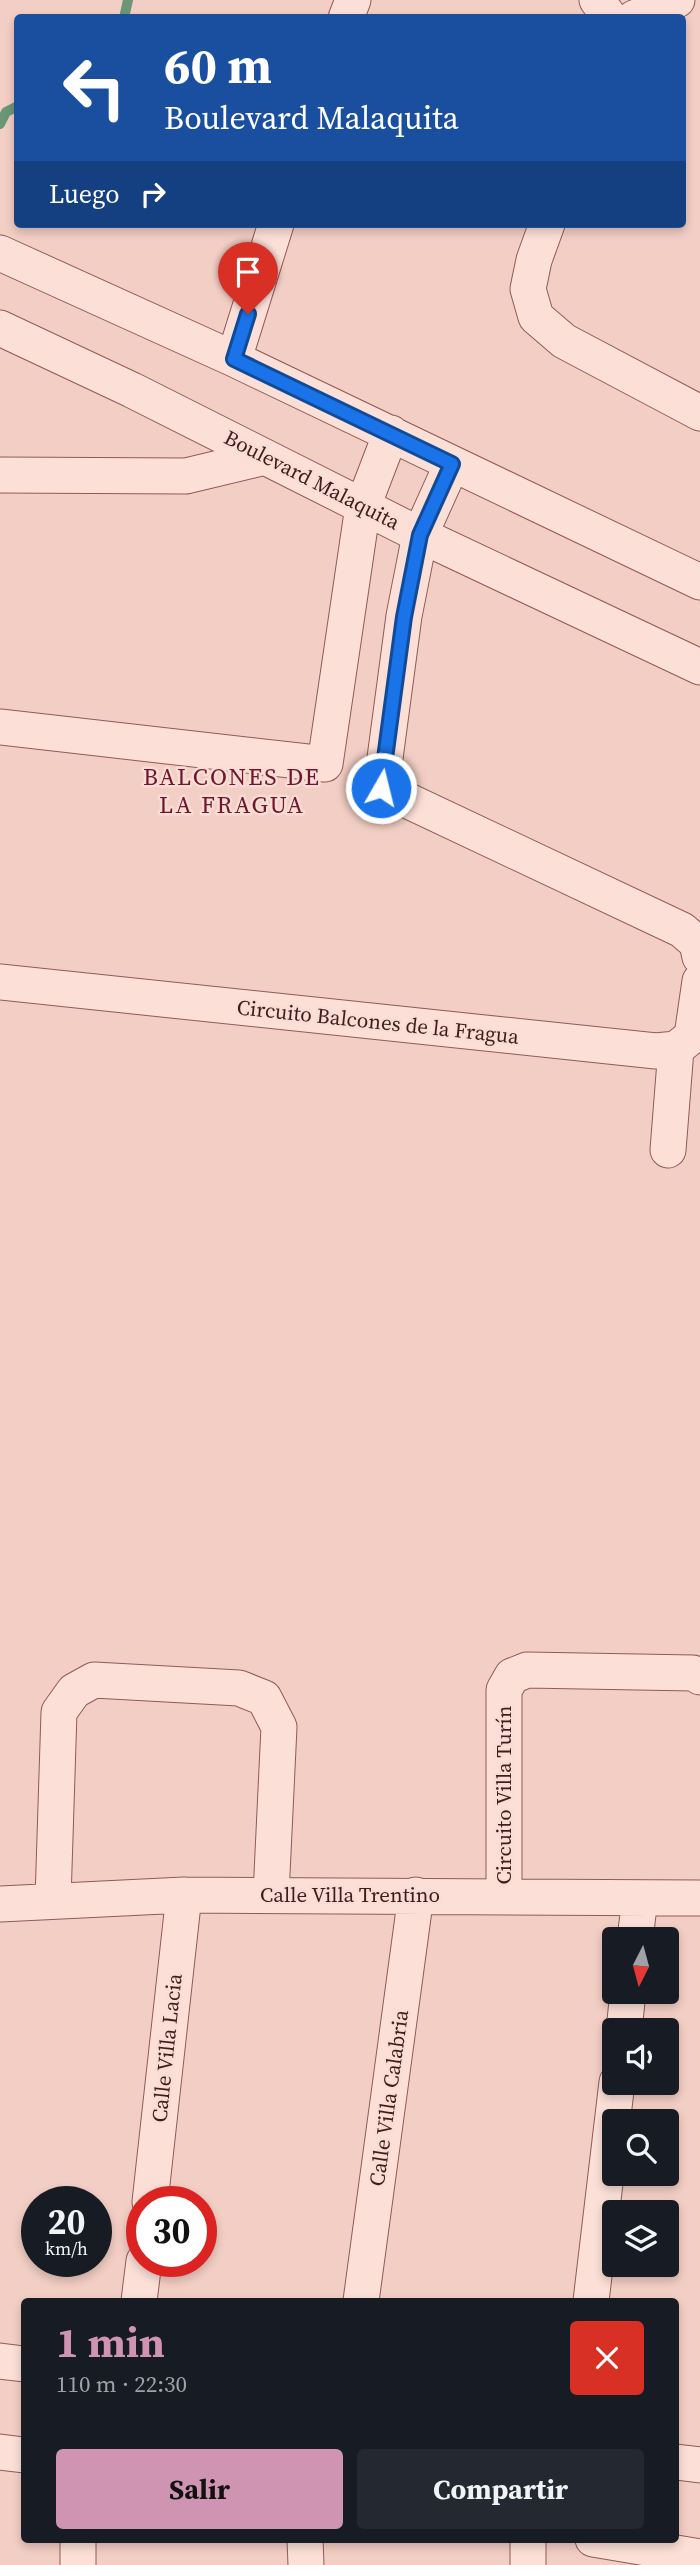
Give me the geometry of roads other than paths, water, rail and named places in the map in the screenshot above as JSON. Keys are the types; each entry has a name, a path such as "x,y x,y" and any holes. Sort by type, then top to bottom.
{"street":[{"path":"644,14 677,0"},
{"path":"234,359 275,228"},
{"path":"546,228 534,260 528,289 536,317 564,341 700,412"},
{"path":"0,253 234,359 700,582"},
{"name":"Boulevard Malaquita","path":"0,328 420,535 700,667"},
{"path":"0,727 325,764 363,506 391,433"},
{"path":"0,475 186,476 265,457"},
{"path":"452,464 420,535 404,617 381,788 682,930 697,943 700,957"},
{"path":"668,1150 676,1049 692,1036 700,981"},
{"name":"Circuito Balcones de la Fragua","path":"0,982 656,1051 676,1049"},
{"name":"Circuito Balcones de la Fragua","path":"0,1007 81,991"},
{"name":"Circuito Villa Turín","path":"504,1897 504,1690 512,1676 527,1670 694,1673 700,1677"},
{"path":"53,1899 59,1712 74,1692 94,1680 239,1688 264,1698 279,1727 271,1895"},
{"name":"Calle Villa Trentino","path":"0,1904 53,1899 184,1895 700,1898"},
{"name":"Calle Villa Lacia","path":"152,2186 184,1895"},
{"name":"Calle Villa Calabria","path":"362,2298 416,1895"},
{"path":"636,1927 640,1898"},
{"path":"591,2298 615,2095"},
{"path":"139,2298 142,2277"},
{"path":"0,2361 21,2364"},
{"path":"0,2452 21,2455"},
{"path":"679,2462 700,2465"},
{"path":"78,2543 78,2565"},
{"path":"305,2543 306,2565"},
{"path":"528,2543 528,2565"},
{"path":"617,2543 700,2557"}],"waterway":[{"path":"125,14 128,0"},
{"path":"0,124 6,112 14,108"}],"district":[{"name":"BALCONES DE LA FRAGUA","path":"232,791"}]}
